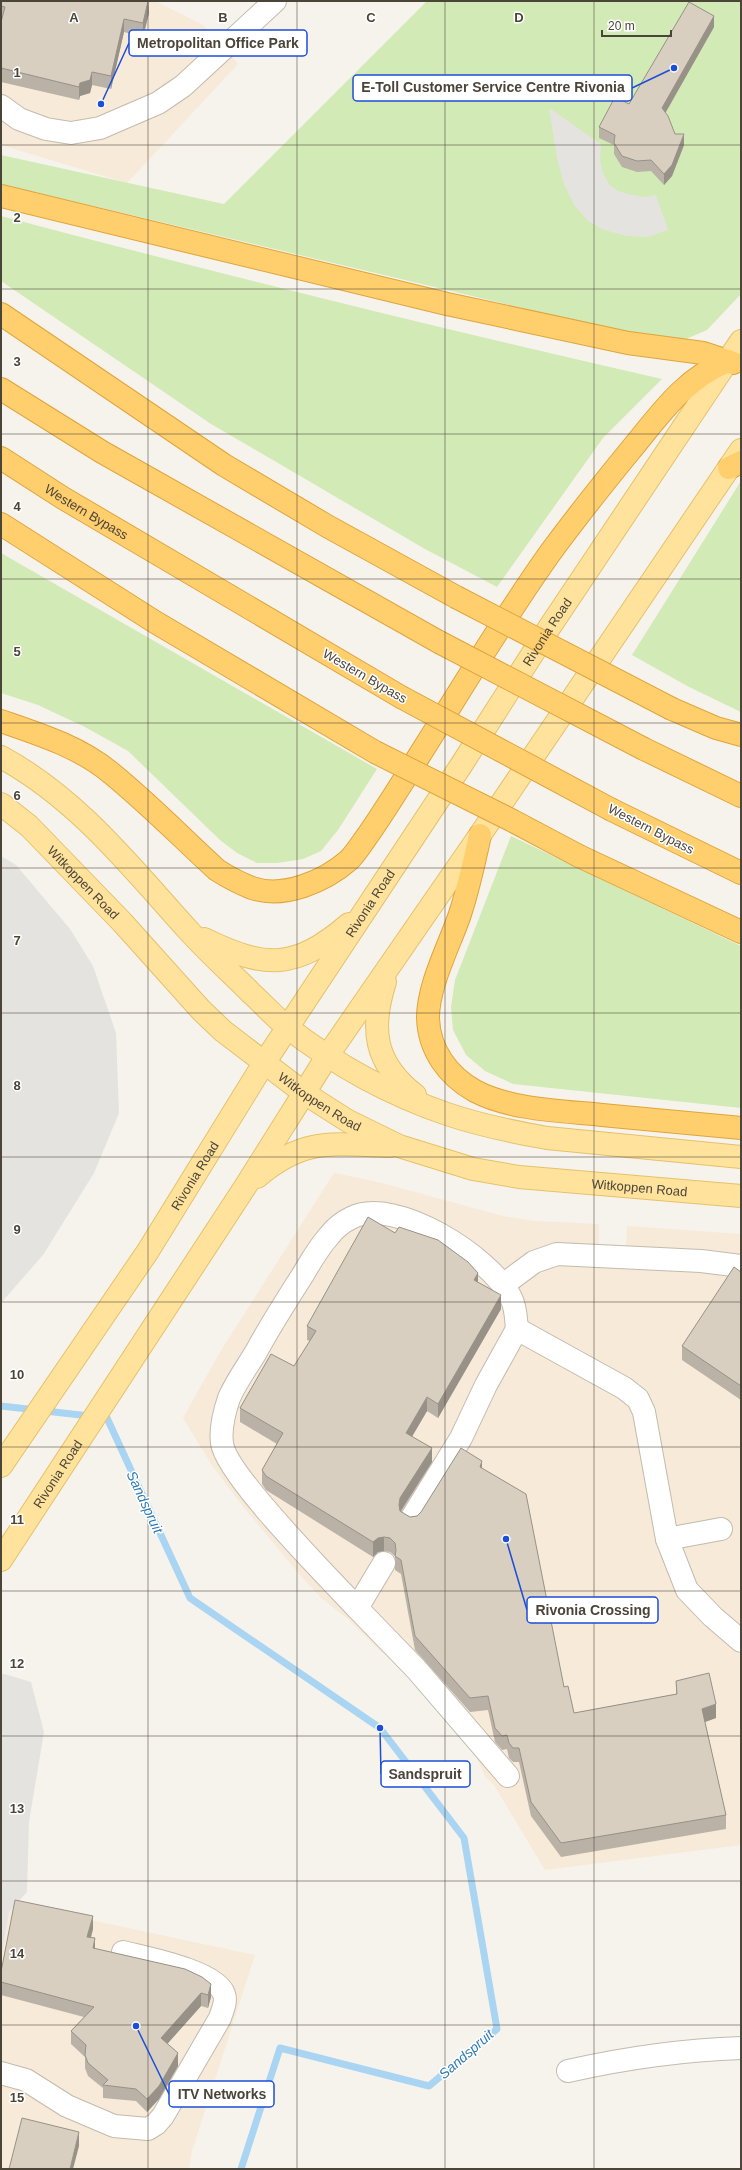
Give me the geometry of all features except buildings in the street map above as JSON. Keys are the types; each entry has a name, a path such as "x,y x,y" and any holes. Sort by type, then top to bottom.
{"highway":[{"path":"1,196 447,304 628,343 703,353 734,364"},
{"path":"1,314 224,465 327,526 456,598 672,709 716,728 741,736"},
{"path":"1,721 40,734 88,758 111,772 217,870 236,881 254,888 271,890 293,888 316,882 350,859 378,821 537,572 619,465 676,395 691,381 709,368 734,364"},
{"path":"1,389 102,452 439,642 644,749 741,796"},
{"name":"Western Bypass","path":"1,458 63,498 401,698 612,810 741,873"},
{"path":"1,524 44,553 155,622 375,752 513,820 579,856 741,932"},
{"path":"1,538 44,553"},
{"path":"480,835 460,915 435,981 429,1008 428,1017 431,1039 447,1069 455,1077 476,1091 517,1104 559,1111 741,1128"}],"main road":[{"name":"Rivonia Road","path":"1,1466 97,1323 148,1251 264,1063 368,907 549,628 734,364 741,342"},
{"name":"Rivonia Road","path":"1,1560 25,1520 245,1187 328,1055 390,968 735,465 741,450"},
{"path":"1,757 31,774 78,812 123,858 190,932 288,1027 328,1055 384,1087 430,1108 473,1122 547,1138 741,1157"},
{"name":"Witkoppen Road","path":"1,804 29,826 122,922 201,1010 264,1063 304,1093 348,1121 399,1146 473,1170 500,1174 741,1196"},
{"path":"1,816 29,826"},
{"path":"190,932 237,954 259,959 284,960 298,957 319,947 368,907"},
{"path":"390,968 377,1016 378,1046 384,1061 397,1079 430,1108"},
{"path":"245,1187 280,1160 308,1147 331,1144 399,1146"}],"street":[{"path":"1,106 19,119 46,129 71,133 100,128 158,103 183,86 275,1"},
{"path":"411,1519 461,1438 486,1384 517,1329 511,1298 503,1284 464,1247 445,1235 414,1221 386,1214 366,1214 352,1217 339,1225 322,1244 270,1326 230,1398 224,1419 222,1443 228,1460 254,1496 357,1608 417,1670 508,1776"},
{"path":"503,1284 534,1262 557,1254 702,1261 741,1266"},
{"path":"517,1329 624,1388 638,1399 644,1412 667,1539 687,1590 713,1617 741,1642"},
{"path":"667,1539 721,1529"},
{"path":"357,1608 384,1563"},
{"path":"1,2073 26,2080 67,2106 114,2126 148,2129 156,2124 163,2116 220,2018 225,2004 224,1995 220,1988 203,1975 123,1952"},
{"path":"568,2071 615,2060 673,2052 741,2048"}],"shaded area":[{"path":"1,1 155,1 203,25 238,64 127,183 1,145"},
{"path":"549,108 601,144 600,159 602,171 609,184 618,191 632,195 645,197 656,195 668,230 648,237 627,236 604,230 588,221 574,205 564,184 557,158"},
{"path":"1,856 16,865 70,929 93,966 116,1033 119,1113 94,1173 43,1255 1,1303"},
{"path":"334,1173 378,1182 503,1216 534,1221 599,1224 599,1245 626,1249 627,1226 741,1234 741,1845 545,1870 494,1785 485,1776 472,1747 403,1667 381,1652 349,1620 321,1598 300,1575 241,1504 211,1464 183,1418 220,1352"},
{"path":"1,1673 31,1682 44,1732 29,1822 27,1892 9,1912 1,1959"},
{"path":"1,1901 255,1955 192,2151 189,2169 1,2169"}],"green space":[{"path":"427,1 741,1 741,294 707,330 686,339 628,333 1,184 1,155 224,204"},
{"path":"1,216 166,259 496,341 662,379 603,438 497,587 425,549 211,424 1,281"},
{"path":"741,481 741,712 689,687 632,655"},
{"path":"1,553 377,769 338,830 321,851 303,859 277,863 257,863 237,853 220,840 128,751 85,727 38,705 1,693"},
{"path":"511,836 741,946 741,1108 513,1084 485,1071 466,1055 453,1030 451,1007 455,980"}],"waterway":[{"name":"Sandspruit","path":"1,1406 107,1418 190,1598 380,1728 464,1838 497,2029 429,2086 280,2048 241,2169"}],"place":[{"name":"E-Toll Customer Service Centre Rivonia","path":"674,68"},
{"name":"Metropolitan Office Park","path":"101,104"},
{"name":"Rivonia Crossing","path":"506,1539"},
{"name":"Sandspruit","path":"380,1728"},
{"name":"ITV Networks","path":"136,2026"}]}
